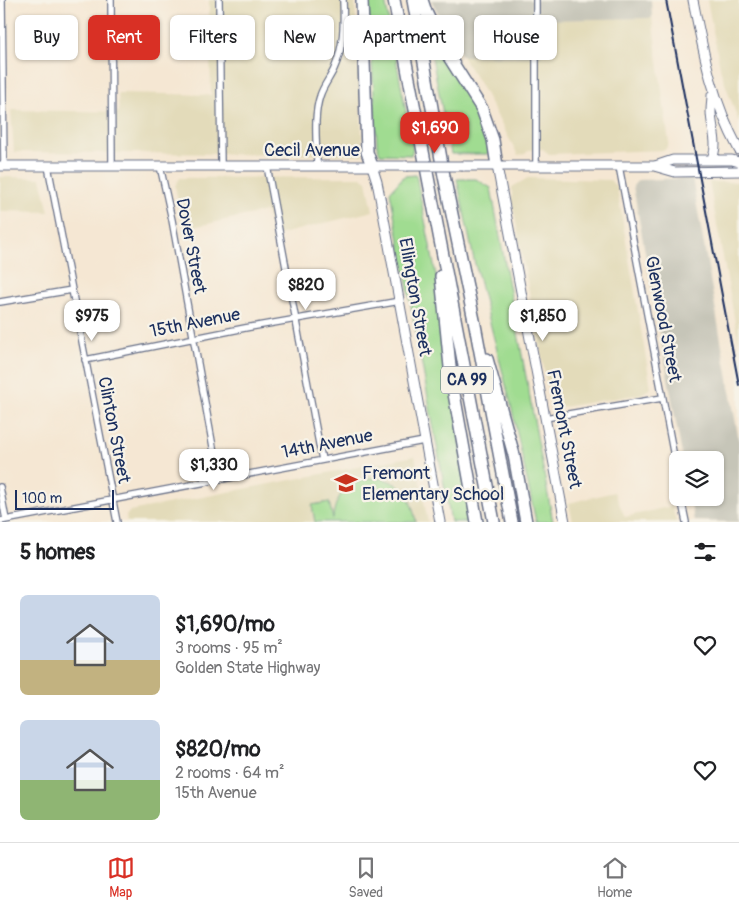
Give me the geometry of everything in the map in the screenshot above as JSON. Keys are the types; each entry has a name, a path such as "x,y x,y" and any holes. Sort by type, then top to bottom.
{"highway":[{"path":"362,0 367,152 372,166"},
{"name":"CA 99","path":"394,0 494,522"},
{"name":"CA 99","path":"413,0 444,176 475,325 512,522"},
{"path":"422,0 442,46 482,109 493,140 497,166"},
{"path":"439,237 442,295 451,377 477,522"},
{"path":"475,325 492,374 514,455 526,522"}],"main road":[{"path":"693,0 706,69 728,129 739,150"},
{"path":"711,160 715,152 715,137 711,113 713,90"},
{"name":"Cecil Avenue","path":"654,166 673,160 732,160 739,162"},
{"name":"Cecil Avenue","path":"2,166 654,166 675,172 739,171"},
{"name":"Ellington Street","path":"372,166 377,182 400,301 440,522"},
{"name":"Fremont Street","path":"497,166 565,522"}],"street":[{"path":"2,0 2,166"},
{"path":"110,0 112,166"},
{"path":"219,0 221,166"},
{"path":"317,166 319,97 334,69 340,51 344,23 343,0"},
{"path":"536,0 536,166"},
{"name":"Clinton Street","path":"48,166 117,522"},
{"name":"Dover Street","path":"160,166 172,220 219,480"},
{"path":"267,166 322,460"},
{"name":"Glenwood Street","path":"619,166 673,451"},
{"path":"0,302 72,290"},
{"name":"15th Avenue","path":"85,360 193,338 400,301"},
{"path":"545,418 662,398"},
{"name":"14th Avenue","path":"3,521 424,441"},
{"path":"0,487 3,521"},
{"path":"683,506 686,522"},
{"path":"34,515 36,522"}],"shaded area":[{"path":"209,0 355,0 356,15 344,15 344,60 358,60 363,155 14,152 11,110 119,112 118,93 211,95 210,60 255,60 255,15 209,15"},
{"path":"431,0 651,0 652,18 557,20 557,15 474,15 474,56 464,56 464,15 439,15"},
{"path":"707,0 739,0 739,123 721,72"},
{"path":"652,18 669,143 665,150 549,154 543,149 529,150 525,154 518,155 464,56 474,56 474,60 557,60 557,20"},
{"path":"0,177 41,178 49,212 0,211"},
{"path":"361,177 367,181 373,211 273,236 266,211 184,229 175,186 179,178"},
{"path":"528,178 610,180 617,188 651,388 641,394 557,408 551,406 512,201 512,187"},
{"path":"692,178 739,441 739,522 694,521 691,506 724,506 724,451 681,451 633,186 638,180"},
{"path":"709,182 739,182 739,343"},
{"name":"Fremont Elementary School","path":"415,456 428,522 127,522 126,516 130,511"},
{"path":"614,492 625,517 672,506 676,522 573,522 569,503"}],"green space":[{"path":"368,0 385,0 388,15 369,15"},
{"path":"372,60 396,60 413,149 411,155 380,154 377,145"},
{"path":"432,60 449,60 479,111 485,127 490,151 487,154 451,154"},
{"path":"416,175 439,290 472,522 451,522 390,192 404,176"},
{"path":"457,179 476,179 491,188 553,522 536,522 511,405 474,260"},
{"path":"371,478 390,481 397,485 407,496 416,522 315,522 312,505 329,502 333,519 336,504 344,491 349,486"}],"railway":[{"path":"666,0 739,385"}],"place":[{"name":"Fremont Elementary School","path":"346,483"}]}
